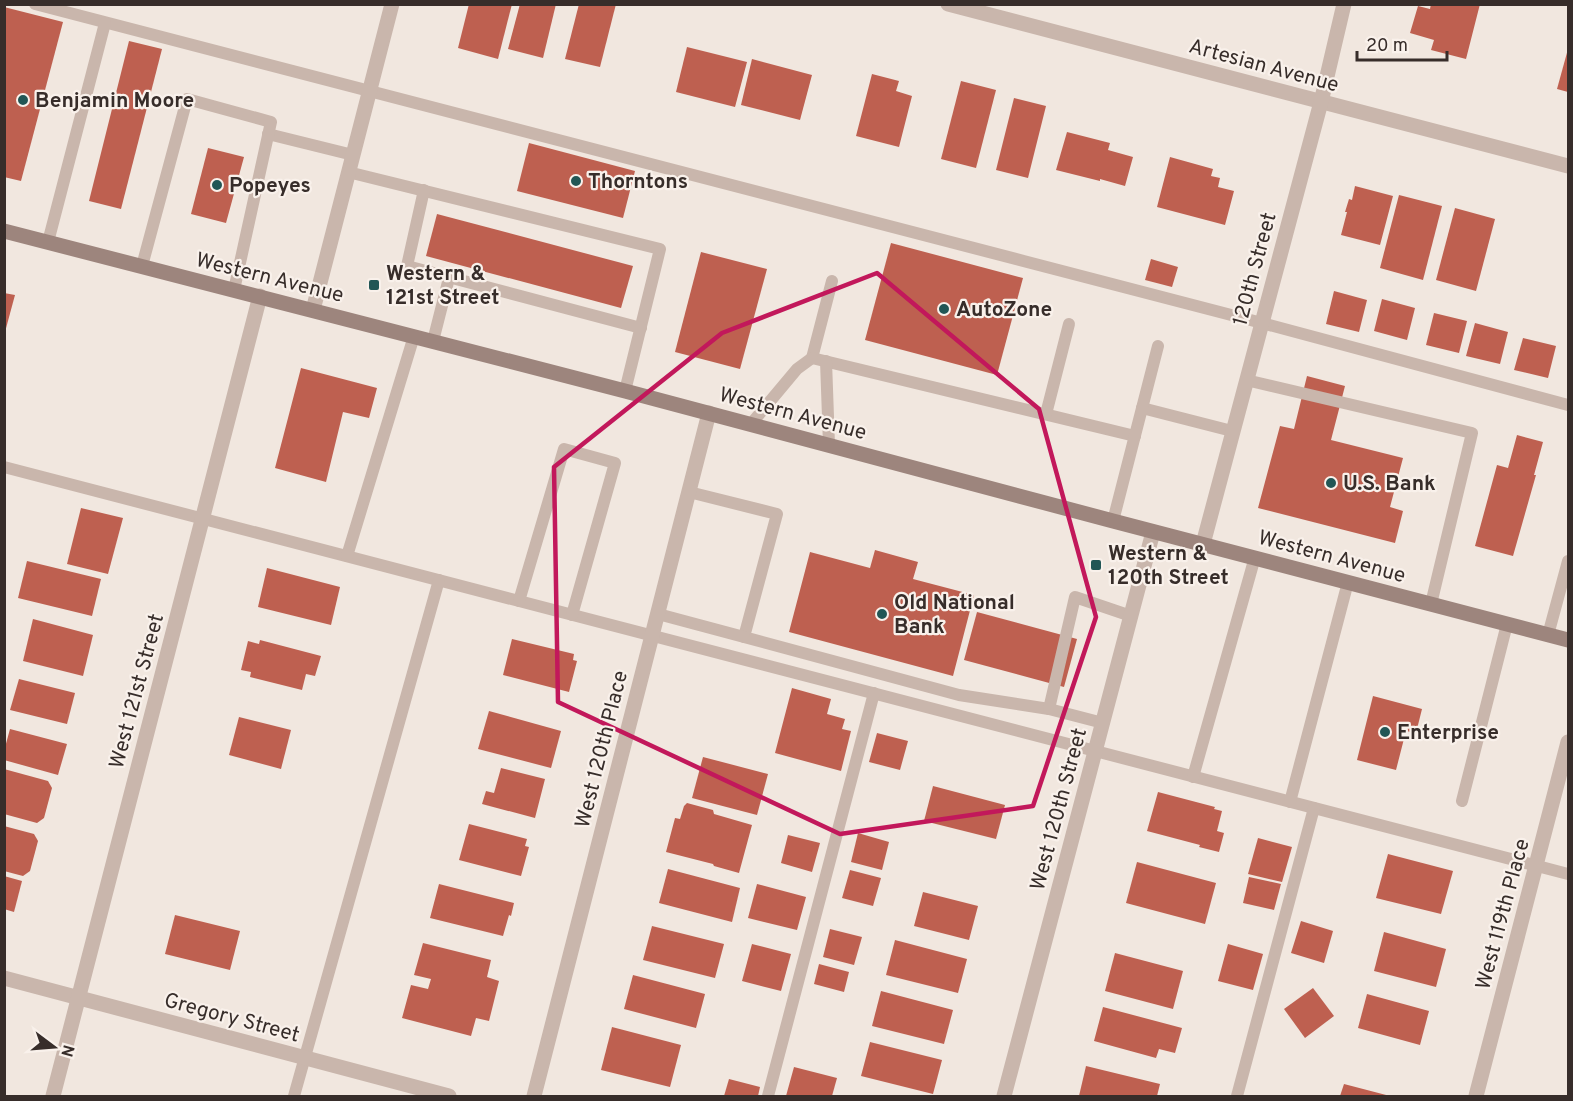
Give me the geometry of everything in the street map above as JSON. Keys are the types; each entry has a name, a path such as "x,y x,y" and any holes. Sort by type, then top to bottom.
{"main road":[{"name":"Western Avenue","path":"4,231 625,391 1569,640"}],"street":[{"path":"313,310 392,4"},
{"name":"Artesian Avenue","path":"948,4 1569,166"},
{"name":"120th Street","path":"1203,544 1321,102 1344,4"},
{"name":"West 121st Street","path":"53,1096 261,296"},
{"name":"West 120th Place","path":"534,1096 709,413"},
{"name":"West 120th Street","path":"1004,1096 1153,532"},
{"name":"West 119th Place","path":"1476,1096 1569,742"},
{"name":"Gregory Street","path":"4,978 448,1096"}],"lane":[{"path":"35,4 1569,405"},
{"path":"48,242 105,23"},
{"path":"142,266 187,99 271,122 234,290"},
{"path":"268,135 353,155"},
{"path":"348,172 660,249 625,391"},
{"path":"424,190 407,266 641,328"},
{"path":"433,341 449,278"},
{"path":"751,424 797,369 812,358 832,281"},
{"path":"1046,414 1069,324"},
{"path":"347,556 414,336"},
{"path":"1113,521 1158,346"},
{"path":"812,358 1135,436"},
{"path":"826,361 829,445"},
{"path":"1246,380 1473,433 1431,604"},
{"path":"1142,408 1232,431"},
{"path":"519,601 564,449 615,463 572,615"},
{"path":"4,468 1569,874"},
{"path":"689,492 777,513 744,637"},
{"path":"1193,777 1255,557"},
{"path":"1548,635 1569,561"},
{"path":"294,1096 439,580"},
{"path":"1290,802 1347,582"},
{"path":"1049,709 1076,597 1131,616"},
{"path":"658,614 959,695 1049,709 1103,723"},
{"path":"1462,801 1507,624"},
{"path":"768,1096 874,693"},
{"path":"1237,1096 1314,808"}],"highlighted area":[{"path":"877,273 1039,409 1096,617 1033,806 840,834 558,702 554,467 722,333"}],"building":[{"path":"469,4 512,4 498,59 458,48"},
{"path":"520,4 556,4 543,58 508,49"},
{"path":"579,4 616,4 600,67 565,59"},
{"path":"1431,4 1480,4 1466,59 1431,50 1434,40 1410,33 1418,6 1430,9"},
{"name":"Benjamin Moore","path":"4,7 63,22 21,181 4,177"},
{"path":"129,41 162,49 121,209 89,201"},
{"path":"687,47 747,62 735,107 676,92"},
{"path":"1568,49 1568,92 1557,89"},
{"path":"752,59 812,75 800,120 741,105"},
{"path":"872,74 899,81 896,91 912,96 899,147 856,136"},
{"path":"961,81 996,90 976,168 941,159"},
{"path":"1014,98 1046,106 1028,178 996,170"},
{"path":"1067,132 1110,143 1108,150 1133,157 1125,186 1056,170"},
{"name":"Thorntons","path":"529,143 635,171 623,218 517,191"},
{"name":"Popeyes","path":"208,148 244,157 226,223 191,214"},
{"path":"1170,157 1213,169 1211,176 1220,178 1218,187 1234,191 1225,225 1157,207"},
{"path":"1355,186 1393,196 1380,245 1341,235 1347,212 1345,212 1349,199 1352,200"},
{"path":"1399,195 1442,206 1423,280 1380,268"},
{"path":"1455,208 1495,219 1476,291 1436,280"},
{"name":"Thorntons","path":"437,214 633,266 621,308 426,256"},
{"name":"AutoZone","path":"891,243 1023,278 997,375 865,340"},
{"path":"701,252 767,269 740,369 675,352"},
{"path":"1151,259 1178,267 1172,287 1145,280"},
{"path":"1334,291 1367,300 1359,332 1326,324"},
{"path":"4,293 15,295 5,332 4,332"},
{"path":"1382,299 1415,308 1407,340 1374,331"},
{"path":"1434,313 1467,321 1459,353 1426,345"},
{"path":"1475,323 1508,332 1500,364 1466,356"},
{"path":"1523,338 1556,346 1548,378 1514,370"},
{"path":"301,368 377,388 369,418 343,412 326,482 275,468"},
{"name":"U.S. Bank","path":"1307,376 1345,386 1331,440 1403,458 1390,507 1403,511 1395,543 1258,508 1280,426 1294,429"},
{"path":"1517,435 1543,442 1513,556 1475,546 1497,465 1508,468"},
{"path":"81,508 123,518 108,574 67,564"},
{"name":"Old National Bank","path":"875,550 918,562 913,579 974,595 953,676 789,632 810,552 870,568"},
{"path":"27,561 101,579 92,616 18,598"},
{"path":"267,568 340,587 331,625 258,607"},
{"path":"977,612 1077,639 1064,687 964,660"},
{"path":"33,619 93,635 83,676 23,661"},
{"path":"512,639 574,654 573,660 577,661 569,692 503,675"},
{"path":"260,640 321,656 315,676 306,674 302,690 250,677 251,672 241,670 248,641 259,644"},
{"path":"19,679 75,693 67,724 10,710"},
{"path":"792,688 831,699 827,714 845,719 842,729 851,731 841,771 775,753"},
{"name":"Enterprise","path":"1373,696 1422,709 1416,733 1406,731 1396,770 1357,760"},
{"path":"489,711 561,731 551,768 478,749"},
{"path":"239,717 291,730 281,769 229,755"},
{"path":"10,729 67,744 58,775 4,760"},
{"path":"877,733 908,741 900,770 869,762"},
{"path":"703,757 768,774 757,815 692,798"},
{"path":"501,768 545,779 535,818 482,804 486,791 494,793"},
{"path":"4,769 48,781 52,788 44,818 37,823 4,814"},
{"path":"933,786 1005,805 996,839 924,821"},
{"path":"1158,792 1215,807 1214,809 1222,811 1217,831 1224,833 1219,852 1147,831"},
{"path":"687,803 752,825 739,873 666,852 675,818 680,819"},
{"path":"469,824 527,839 525,846 529,847 521,876 459,860"},
{"path":"4,826 34,834 38,841 30,871 23,876 4,871"},
{"path":"858,833 889,842 882,870 851,862"},
{"path":"788,835 820,843 812,872 781,863"},
{"path":"1258,838 1292,847 1282,882 1248,874"},
{"path":"1388,854 1453,871 1441,914 1376,898"},
{"path":"1137,862 1216,883 1205,924 1126,903"},
{"path":"668,869 740,888 732,922 659,903"},
{"path":"850,870 881,878 873,906 842,898"},
{"path":"4,876 22,881 14,912 4,909"},
{"path":"1249,877 1281,884 1274,910 1243,903"},
{"path":"439,884 514,903 503,936 430,918"},
{"path":"757,884 806,897 797,930 748,918"},
{"path":"923,892 978,906 969,940 914,926"},
{"path":"175,915 240,931 230,970 165,954"},
{"path":"1301,921 1333,931 1324,963 1291,953"},
{"path":"652,926 724,944 715,978 643,960"},
{"path":"830,929 862,937 854,965 823,957"},
{"path":"1384,932 1446,949 1436,987 1374,971"},
{"path":"895,940 967,959 958,993 886,975"},
{"path":"423,943 491,960 487,977 499,981 489,1021 476,1018 471,1036 402,1018 411,985 428,989 431,979 414,975"},
{"path":"752,944 791,954 781,991 742,981"},
{"path":"1228,944 1263,954 1253,990 1218,981"},
{"path":"1115,953 1183,971 1173,1009 1105,991"},
{"path":"819,964 849,972 844,992 814,984"},
{"path":"633,975 705,994 696,1028 624,1009"},
{"path":"1313,988 1334,1016 1305,1038 1284,1009"},
{"path":"881,991 953,1010 944,1044 872,1026"},
{"path":"1367,994 1429,1011 1420,1045 1358,1028"},
{"path":"1103,1007 1182,1028 1175,1053 1159,1049 1156,1058 1094,1041"},
{"path":"612,1027 681,1045 670,1087 601,1070"},
{"path":"870,1042 942,1060 933,1094 861,1076"},
{"path":"1086,1066 1160,1084 1157,1096 1079,1096"},
{"path":"794,1067 837,1078 832,1096 786,1096"},
{"path":"729,1079 760,1087 758,1096 724,1096"},
{"path":"1344,1084 1390,1096 1340,1096"}],"place":[{"name":"Benjamin Moore","path":"23,100"},
{"name":"Thorntons","path":"576,181"},
{"name":"Popeyes","path":"217,185"},
{"name":"Western & 121st Street","path":"374,285"},
{"name":"AutoZone","path":"944,309"},
{"name":"U.S. Bank","path":"1331,483"},
{"name":"Western & 120th Street","path":"1096,565"},
{"name":"Old National Bank","path":"882,614"},
{"name":"Enterprise","path":"1385,732"}]}
